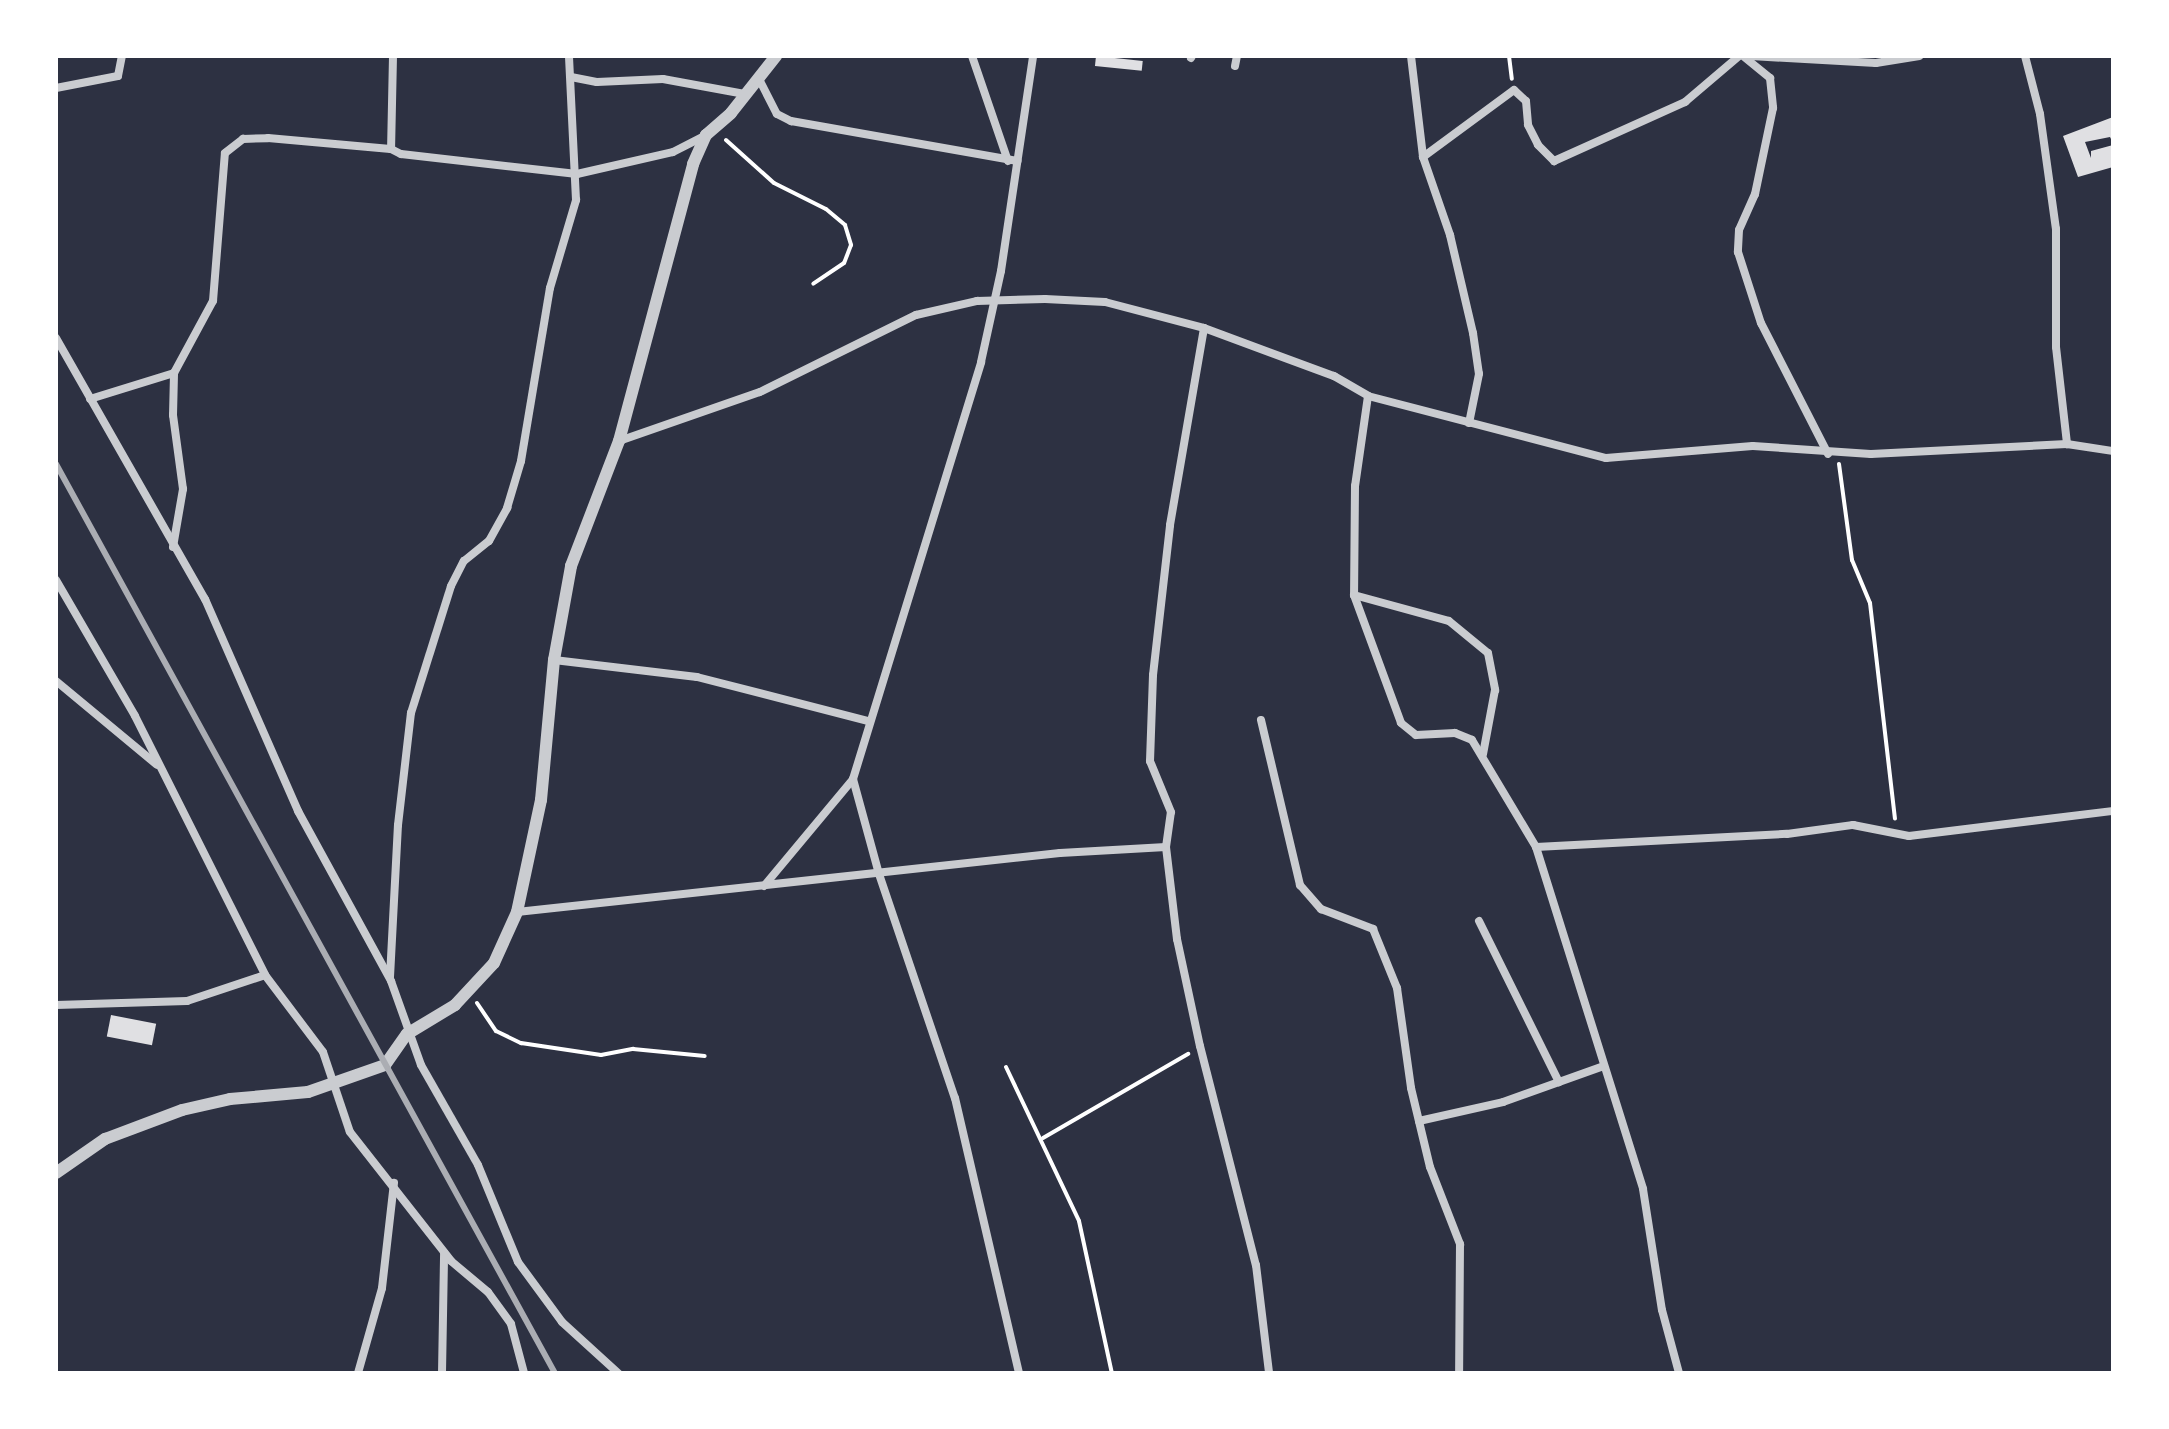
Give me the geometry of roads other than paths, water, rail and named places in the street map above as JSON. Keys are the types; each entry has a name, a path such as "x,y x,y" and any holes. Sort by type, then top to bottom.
{"street":[{"path":"56,88 118,76 122,56"},
{"path":"391,149 393,56"},
{"path":"391,981 395,866 411,713 451,586 464,561 489,541 507,508 521,461 550,288 576,200 569,56"},
{"path":"173,548 183,489 173,415 174,373 213,301 225,153 243,139 268,138 391,149 517,171 577,174 673,152 710,131 759,79 776,56"},
{"path":"972,56 1008,161"},
{"path":"764,887 853,779 868,721 948,480 996,300 1033,56"},
{"path":"1411,56 1423,157 1450,235 1473,333 1479,374 1469,423"},
{"path":"1423,157 1514,90 1526,101 1528,125 1538,145 1554,161 1685,102 1741,56 1770,78 1774,97 1738,252 1761,323 1833,454"},
{"path":"1751,56 1876,63 1919,56"},
{"path":"2025,56 2040,114 2056,229 2056,347 2067,444"},
{"path":"571,77 597,82 663,79 745,94"},
{"path":"759,79 783,119 1018,161"},
{"path":"56,1173 105,1139 182,1110 333,1086 385,1065 407,1034 469,991 494,963 517,912 541,800 554,660 571,566 619,441 683,200 710,131"},
{"path":"619,441 760,392 916,315 996,300 1105,302 1204,328 1334,376 1368,396 1606,458 1753,446 1833,454 2067,444 2113,451"},
{"path":"1204,328 1170,525 1153,675 1150,761 1171,812 1166,847 1177,939 1200,1046 1256,1265 1269,1373"},
{"path":"56,338 173,548 205,599 298,811 391,981 407,1034 478,1165 518,1262 562,1322 618,1373"},
{"path":"90,399 174,373"},
{"path":"1368,396 1355,486 1354,595 1401,723 1416,735 1465,736 1483,754 1536,847 1643,1189 1662,1310 1679,1373"},
{"path":"56,580 160,768 265,975 323,1052 350,1132 394,1183 444,1253 488,1292 511,1324 524,1373"},
{"path":"1354,595 1449,621 1488,653 1495,690 1483,754"},
{"path":"554,660 697,677 868,721"},
{"path":"56,681 160,768"},
{"path":"1261,720 1300,885 1321,909 1373,929 1397,988 1419,1121 1460,1244 1459,1373"},
{"path":"853,779 879,874 959,1110 1019,1373"},
{"path":"1536,847 1787,834 1853,825 1895,833 2113,811"},
{"path":"517,912 1166,847"},
{"path":"1479,921 1559,1082"},
{"path":"56,1005 187,1001 265,975"},
{"path":"1419,1121 1503,1102 1604,1066"},
{"path":"358,1373 382,1288 394,1183"},
{"path":"442,1373 444,1253"}],"railway":[{"path":"56,464 555,1373"}]}
